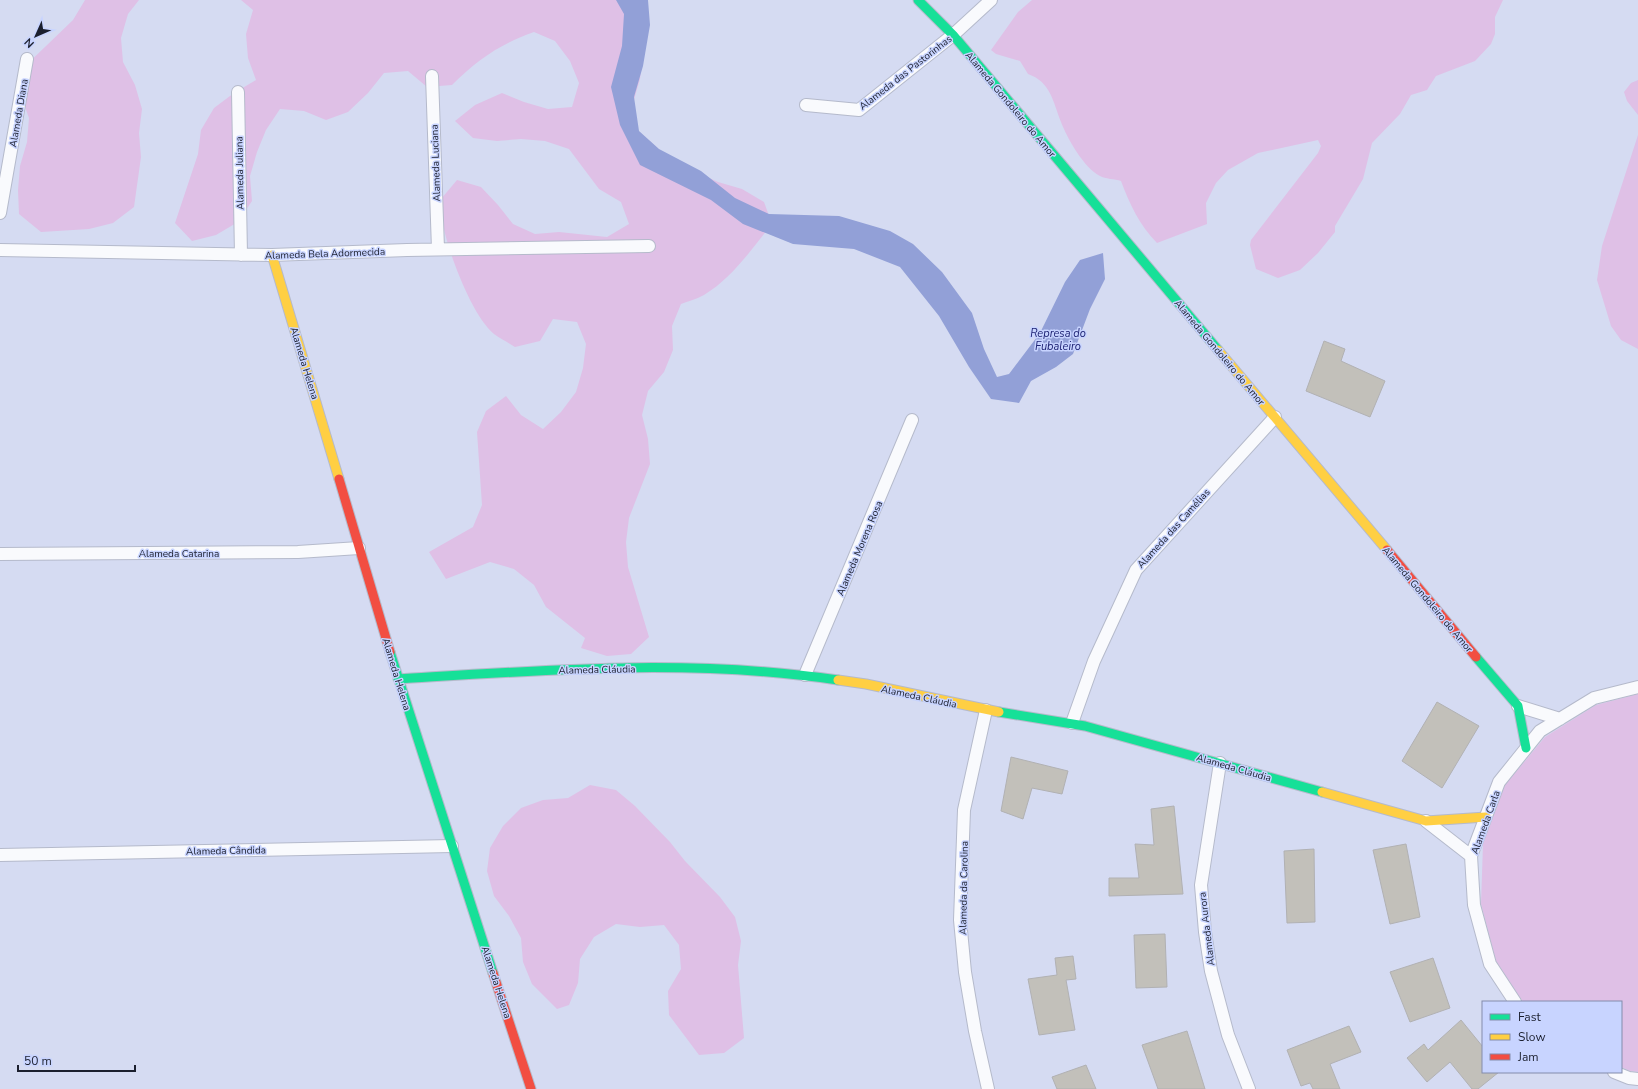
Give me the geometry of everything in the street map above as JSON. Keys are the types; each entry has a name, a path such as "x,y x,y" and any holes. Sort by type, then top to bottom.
{"street":[{"name":"Alameda Gondoleiro do Amor","path":"918,0 953,35 1518,706 1526,748"},
{"name":"Alameda das Pastorinhas","path":"806,105 859,110 953,35 992,0"},
{"name":"Alameda Diana","path":"0,213 27,59"},
{"name":"Alameda Luciana","path":"432,76 438,249"},
{"name":"Alameda Juliana","path":"238,92 241,255"},
{"name":"Alameda Bela Adormecida","path":"0,250 272,255 438,249 650,246"},
{"name":"Alameda Helena","path":"272,255 314,392 398,679 531,1089"},
{"name":"Alameda das Camélias","path":"1072,724 1094,661 1136,570 1275,417"},
{"name":"Alameda Morena Rosa","path":"805,675 912,420"},
{"name":"Alameda Catarina","path":"0,554 298,552 359,548"},
{"name":"Alameda Cláudia","path":"398,679 586,668 701,668 805,675 866,684 986,710 1072,724 1220,763 1426,821 1486,817"},
{"name":"Alameda Carla","path":"1514,1001 1490,964 1474,905 1472,856 1499,782 1540,731 1594,698 1638,687"},
{"path":"1518,706 1560,719"},
{"name":"Alameda da Carolina","path":"986,710 964,810 960,920 975,1031 988,1089"},
{"name":"Alameda Aurora","path":"1220,763 1201,885 1205,932 1211,971 1228,1035 1250,1089"},
{"path":"1426,821 1472,856"},
{"name":"Alameda Cândida","path":"0,855 452,846"},
{"path":"1616,1073 1629,1078 1638,1079"}],"shaded area":[{"path":"85,0 139,0 128,14 121,38 123,62 135,85 142,109 139,133 141,157 134,207 113,223 89,229 41,232 19,214 18,190 20,166 27,142 29,118 21,96 19,72 73,20"},
{"path":"241,0 634,0 645,31 640,79 633,103 635,128 672,161 718,182 742,189 764,202 772,224 741,263 714,288 698,298 681,304 672,326 673,350 664,372 648,391 642,415 648,439 650,464 629,518 626,542 628,567 649,637 631,654 607,656 581,648 585,638 546,607 534,585 514,569 490,562 446,579 429,552 473,527 482,505 477,432 486,411 506,396 521,415 543,429 561,412 576,392 583,368 586,344 577,322 553,319 540,341 515,347 494,334 477,313 462,283 450,250 443,224 441,199 457,180 481,187 513,224 535,234 559,232 607,237 629,224 621,202 599,189 569,149 545,141 521,139 497,141 473,138 455,121 475,105 502,93 524,102 548,109 572,107 579,83 570,61 555,41 534,32 500,47 480,60 452,85 427,87 408,71 384,73 368,93 348,112 326,120 304,111 280,109 266,130 257,152 250,176 252,201 238,222 216,235 192,241 175,223 198,154 201,130 214,108 234,93 256,80 248,58 246,34 253,10"},
{"path":"1032,0 1503,0 1495,17 1495,34 1491,44 1475,61 1436,76 1427,90 1411,95 1400,114 1372,143 1363,179 1335,226 1335,232 1318,253 1300,270 1278,278 1256,269 1250,245 1251,240 1318,153 1321,146 1318,140 1258,153 1228,170 1216,183 1206,203 1207,224 1157,243 1145,229 1136,214 1121,181 1100,176 1082,160 1064,129 1053,100 1042,82 1028,74 1020,61 996,54 991,50 1018,12"},
{"path":"1638,80 1638,115 1627,101 1624,92 1631,83"},
{"path":"1638,135 1638,349 1621,340 1611,326 1597,280 1602,246"},
{"path":"1638,694 1638,1072 1630,1071 1622,1067 1622,1001 1522,1001 1496,961 1481,904 1483,844 1505,785 1545,737 1596,705"},
{"path":"590,785 616,790 635,806 720,897 735,917 741,941 738,965 744,1038 724,1053 699,1055 669,1015 668,991 681,969 679,945 664,925 640,927 616,924 594,937 580,959 578,983 569,1005 557,1009 532,984 523,962 521,938 509,916 494,896 487,871 490,848 503,826 521,808 543,800 568,798"}],"water":[{"name":"Represa do Fubaleiro","path":"616,0 648,0 650,25 643,66 634,97 639,131 659,149 701,171 735,198 769,214 839,216 890,231 913,244 942,272 972,313 984,349 997,377 1009,374 1040,333 1065,282 1080,260 1103,253 1105,279 1090,309 1073,354 1056,367 1031,381 1019,403 991,399 969,367 939,316 900,267 854,249 793,244 743,224 711,200 640,165 620,125 611,87 622,46 624,14"}],"building":[{"path":"1324,341 1345,349 1341,361 1385,381 1370,417 1306,391"},
{"path":"1437,702 1479,726 1442,788 1402,761"},
{"path":"1011,757 1068,771 1062,794 1032,788 1023,819 1001,811"},
{"path":"1174,806 1183,894 1109,896 1109,878 1139,878 1135,844 1154,845 1151,809"},
{"path":"1406,844 1420,917 1390,924 1373,850"},
{"path":"1314,849 1315,922 1287,923 1284,851"},
{"path":"1165,934 1167,987 1136,988 1134,935"},
{"path":"1073,956 1076,979 1066,980 1075,1030 1039,1035 1028,979 1057,975 1055,958"},
{"path":"1433,958 1450,1008 1410,1022 1390,972"},
{"path":"1461,1020 1482,1046 1482,1073 1498,1073 1478,1089 1472,1089 1450,1062 1427,1082 1407,1058 1424,1044 1428,1050"},
{"path":"1349,1026 1361,1052 1330,1064 1340,1089 1313,1089 1310,1083 1301,1086 1287,1050"},
{"path":"1187,1031 1205,1089 1158,1089 1142,1045"},
{"path":"1086,1065 1096,1089 1057,1089 1052,1077"}],"traffic: fast":[{"path":"918,0 953,35 1218,350"},
{"path":"390,652 493,973"},
{"path":"1476,657 1518,706 1526,748"},
{"path":"398,679 508,672 618,668 673,668 728,669 783,673 838,680"},
{"path":"999,712 1085,726 1322,792"}],"traffic: slow":[{"path":"272,255 339,479"},
{"path":"1218,350 1387,550"},
{"path":"838,680 866,684 999,712"},
{"path":"1322,792 1426,821 1486,817"}],"traffic: jam":[{"path":"339,479 390,652"},
{"path":"1387,550 1476,657"},
{"path":"493,973 531,1089"}]}
